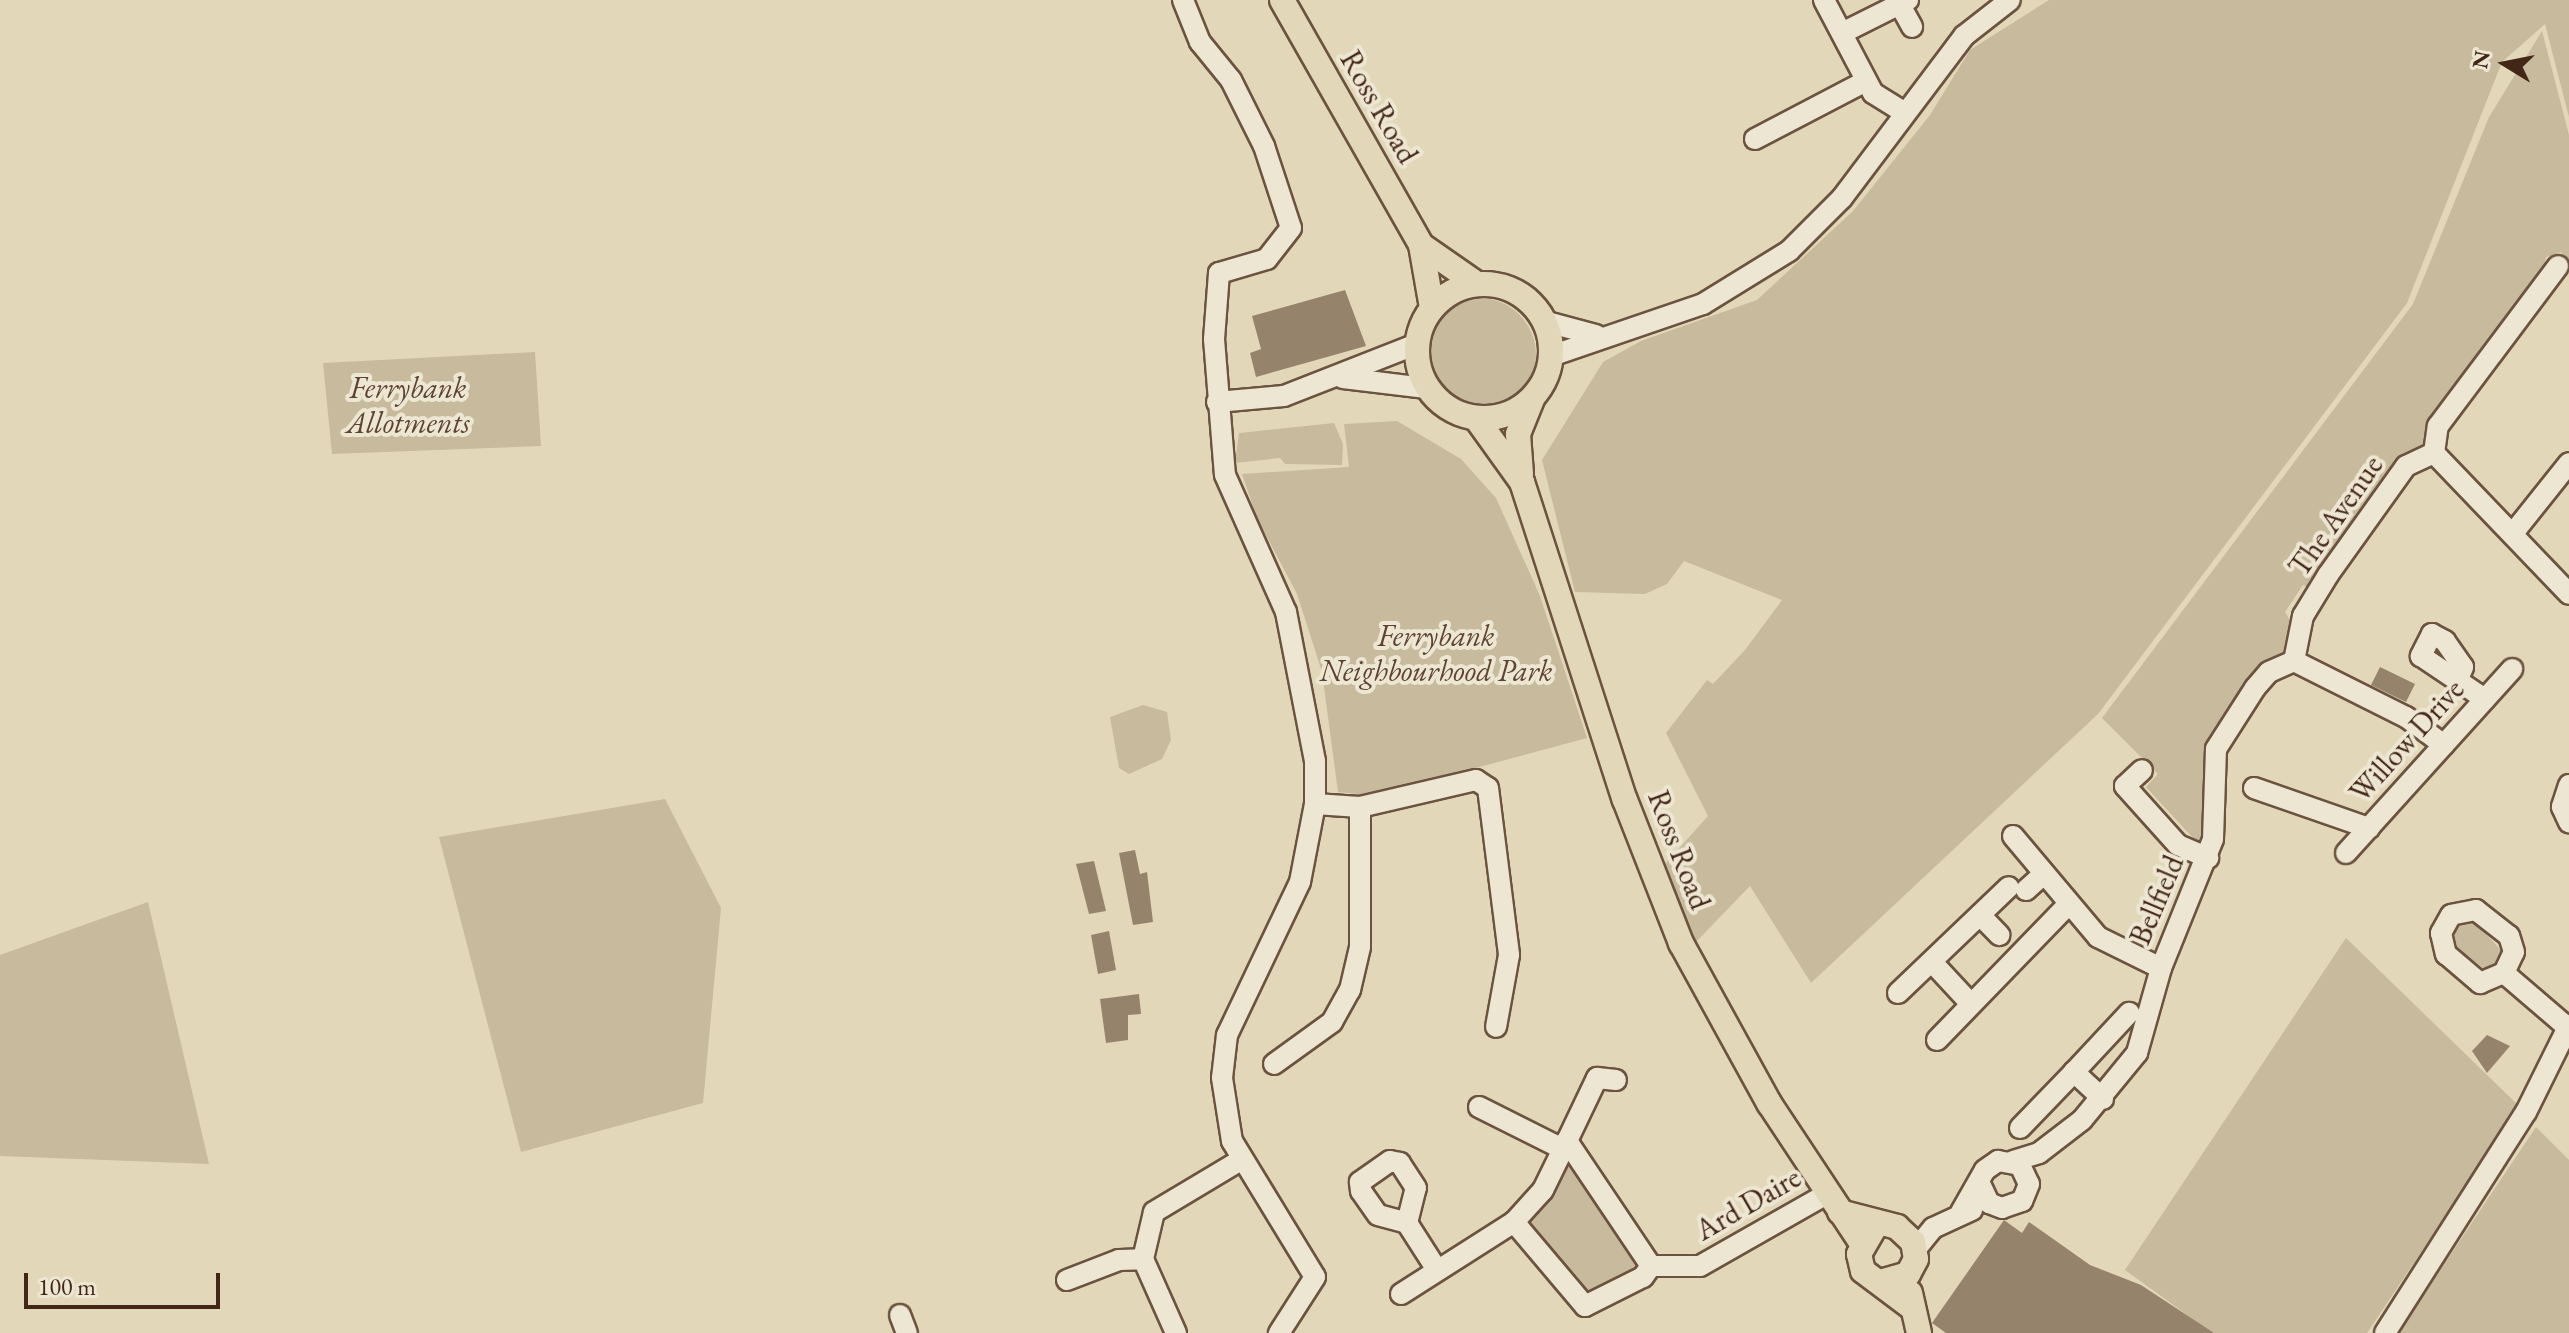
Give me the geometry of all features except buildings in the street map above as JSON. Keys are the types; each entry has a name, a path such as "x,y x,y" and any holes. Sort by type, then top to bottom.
{"main road":[{"name":"Ross Road","path":"1282,0 1421,245"},
{"path":"1421,245 1477,284 1517,292 1543,321 1551,356 1518,434 1522,482"},
{"path":"1421,245 1432,308"},
{"path":"1477,284 1450,293 1432,308 1417,344 1426,388 1452,411 1476,418 1505,415 1532,399"},
{"path":"1476,418 1522,482"},
{"name":"Ross Road","path":"1522,482 1662,899 1730,1037 1833,1203 1861,1242"},
{"path":"1833,1203 1890,1227 1916,1249 1908,1274 1910,1306 1919,1333"},
{"path":"1890,1227 1861,1242 1863,1271 1910,1306"},
{"path":"1880,1282 1908,1274"}],"street":[{"path":"1183,0 1200,42 1231,80 1264,146 1289,215 1288,239 1267,259 1219,273 1217,402 1235,509 1286,612 1302,670 1315,804 1291,905 1227,1035 1223,1108 1241,1160 1315,1277 1279,1333"},
{"path":"1824,0 1873,93 1904,112"},
{"path":"1551,356 1596,335 1661,319 1748,282 1842,198 1964,36 2010,0"},
{"path":"1842,33 1904,2 1912,27"},
{"path":"1755,139 1866,81"},
{"path":"2558,266 2438,426 2434,453 2569,592"},
{"path":"1543,321 1596,335"},
{"path":"1217,402 1284,396 1343,378 1417,344"},
{"path":"1343,378 1426,388"},
{"name":"The Avenue","path":"2294,661 2303,616 2328,575 2406,466 2434,453"},
{"path":"2514,532 2569,463"},
{"path":"2294,661 2406,717 2444,745"},
{"name":"Bellfield","path":"2013,1161 2039,1153 2103,1099 2137,1053 2161,968 2208,858 2212,766 2221,737 2269,672 2294,661"},
{"name":"Willow Drive","path":"2346,853 2512,669"},
{"path":"2458,679 2485,699"},
{"path":"2142,770 2117,785 2178,845 2208,858"},
{"path":"1315,804 1360,807 1476,780 1488,788 1509,955 1496,1027"},
{"path":"2569,785 2562,807 2569,822"},
{"path":"2254,788 2369,828"},
{"path":"1274,1064 1332,1022 1350,990 1360,947 1360,807"},
{"path":"2013,836 2069,904 2117,951 2161,968"},
{"path":"1898,993 1980,915 2044,874"},
{"path":"1937,1040 2069,904"},
{"path":"1980,915 1999,935"},
{"path":"1932,962 1971,1004"},
{"path":"2385,1333 2526,1112 2568,1026 2504,973"},
{"path":"2020,1128 2129,1013"},
{"path":"2074,1072 2103,1099"},
{"path":"1401,1294 1514,1222 1543,1190 1597,1078 1616,1080"},
{"path":"1479,1107 1565,1145 1651,1266 1643,1277 1585,1306 1514,1222"},
{"name":"Bellfield","path":"2029,1179 2039,1153"},
{"path":"1176,1333 1143,1259 1154,1212 1163,1202 1241,1160"},
{"path":"1916,1249 1933,1228 1961,1212 2022,1201 2029,1179 2013,1161 1991,1164 1961,1212"},
{"path":"1980,1184 1995,1206"},
{"name":"Ard Daire","path":"1651,1266 1700,1266 1833,1203"},
{"path":"1407,1223 1437,1270"},
{"path":"1890,1227 1933,1228"},
{"path":"1067,1280 1119,1260 1143,1259"}],"green space":[{"path":"2049,0 2569,0 2569,117 2545,24 2502,62 2407,303 2098,714 1811,983 1750,886 1693,945 1665,864 1708,816 1666,733 1707,680 1713,684 1745,650 1782,600 1684,561 1667,584 1645,594 1575,592 1542,460 1603,362 1641,341 1757,300 1853,211 1930,115 1970,50"},
{"path":"2542,31 2569,135 2569,262 2561,252 2546,257 2543,275 2430,425 2424,447 2409,453 2311,589 2303,585 2285,612 2293,625 2284,654 2258,672 2211,739 2204,842 2194,848 2193,838 2146,787 2158,774 2102,718 2413,304 2489,117"},
{"path":"1479,298 1501,303 1519,315 1531,333 1536,355 1531,377 1519,395 1501,407 1479,412 1457,407 1439,395 1427,377 1422,355 1427,333 1439,315 1457,303"},
{"name":"Ferrybank Allotments","path":"535,352 541,446 332,454 323,363"},
{"name":"Ferrybank Neighbourhood Park","path":"1397,421 1461,459 1496,498 1540,596 1587,738 1367,795 1338,792 1322,672 1297,594 1257,518 1242,474 1349,467 1344,424"},
{"path":"1334,423 1343,444 1342,465 1285,464 1280,458 1235,463 1239,433"},
{"path":"1143,705 1167,712 1171,740 1162,759 1129,774 1119,768 1110,717"},
{"path":"665,799 721,908 703,1103 521,1152 439,837"},
{"path":"148,902 209,1164 0,1156 0,955"},
{"path":"2466,921 2478,925 2506,956 2490,973 2453,945 2456,927"},
{"path":"2346,938 2519,1106 2367,1333 2212,1333 2125,1270"},
{"path":"2536,1127 2569,1160 2569,1333 2398,1333"},
{"path":"1568,1165 1577,1167 1639,1270 1590,1302 1525,1224"}]}
